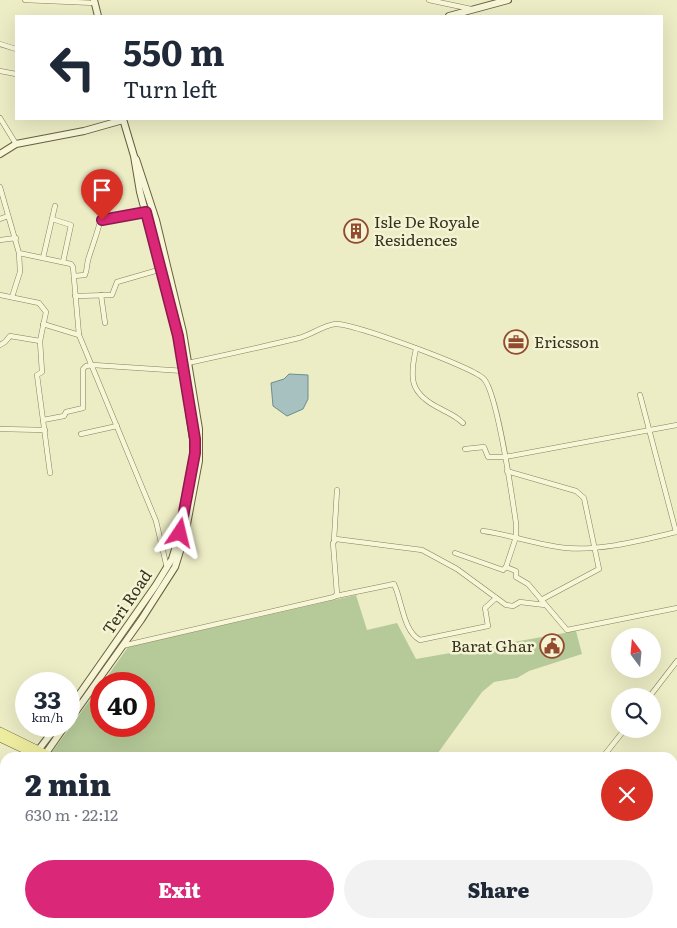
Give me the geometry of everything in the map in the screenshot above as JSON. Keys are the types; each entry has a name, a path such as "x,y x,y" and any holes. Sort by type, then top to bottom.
{"main road":[{"path":"0,731 37,752"},
{"path":"0,738 36,752"}],"street":[{"path":"25,0 95,1 98,15"},
{"path":"429,0 474,10"},
{"path":"453,15 508,0"},
{"path":"0,44 15,48"},
{"path":"0,71 15,74"},
{"path":"0,118 16,144"},
{"path":"0,154 16,144 84,131 120,120"},
{"name":"Teri Road","path":"80,693 156,585 175,550 195,453 188,382 135,168 134,156 123,120"},
{"path":"80,705 170,576 182,547 200,462 200,438 188,382 188,363 168,268 142,172 134,156"},
{"path":"74,276 86,274 88,261 102,220 103,181"},
{"path":"0,188 19,253 20,272 12,297"},
{"path":"43,258 55,206"},
{"path":"102,220 146,212"},
{"path":"0,218 8,216"},
{"path":"52,219 71,224 63,262"},
{"path":"0,240 16,238"},
{"path":"19,253 63,262 73,266 79,334 158,526 166,567 170,576"},
{"path":"75,296 114,294 117,282 168,268"},
{"path":"0,295 40,304 46,312 40,341 42,372 37,375 50,473"},
{"path":"101,295 105,323"},
{"path":"44,324 79,334"},
{"path":"188,363 302,337 339,324 361,329 416,349 472,372 484,379 493,405 505,457 516,523 516,537 506,567 503,570 455,553"},
{"path":"0,345 12,336 40,341"},
{"path":"416,349 410,375 414,386 431,403 454,415 463,424"},
{"path":"44,420 64,416 66,412 83,408 83,369 93,365 184,371"},
{"path":"483,531 559,547 596,547 677,532 640,395"},
{"path":"465,449 485,448 488,457 505,457 677,425"},
{"path":"81,434 117,426"},
{"path":"0,429 45,430"},
{"path":"507,471 583,494 600,566 597,571 541,600"},
{"path":"336,596 334,540 337,490"},
{"path":"334,540 422,550 457,569 496,598 511,606 520,602 545,605"},
{"path":"506,567 516,572 516,577 526,583 563,627 572,631 677,608"},
{"path":"122,646 394,584 409,627 420,640 488,626 485,608 496,598"},
{"path":"656,688 677,661"},
{"path":"42,752 51,737"},
{"path":"43,752 56,737"},
{"path":"607,752 618,738"}],"green space":[{"path":"356,595 367,630 397,623 416,659 576,631 582,654 529,671 517,678 494,682 482,692 439,752 52,752 63,737 80,737 80,714 90,700 90,737 155,737 155,672 110,672 128,647"}],"water":[{"path":"289,374 308,375 308,399 303,409 287,416 273,406 271,383 284,379"}],"place":[{"name":"Isle De Royale Residences","path":"356,231"},
{"name":"Ericsson","path":"516,342"},
{"name":"Barat Ghar","path":"552,646"}],"route":[{"path":"102,220 146,212 178,336 195,446 180,533"}]}
